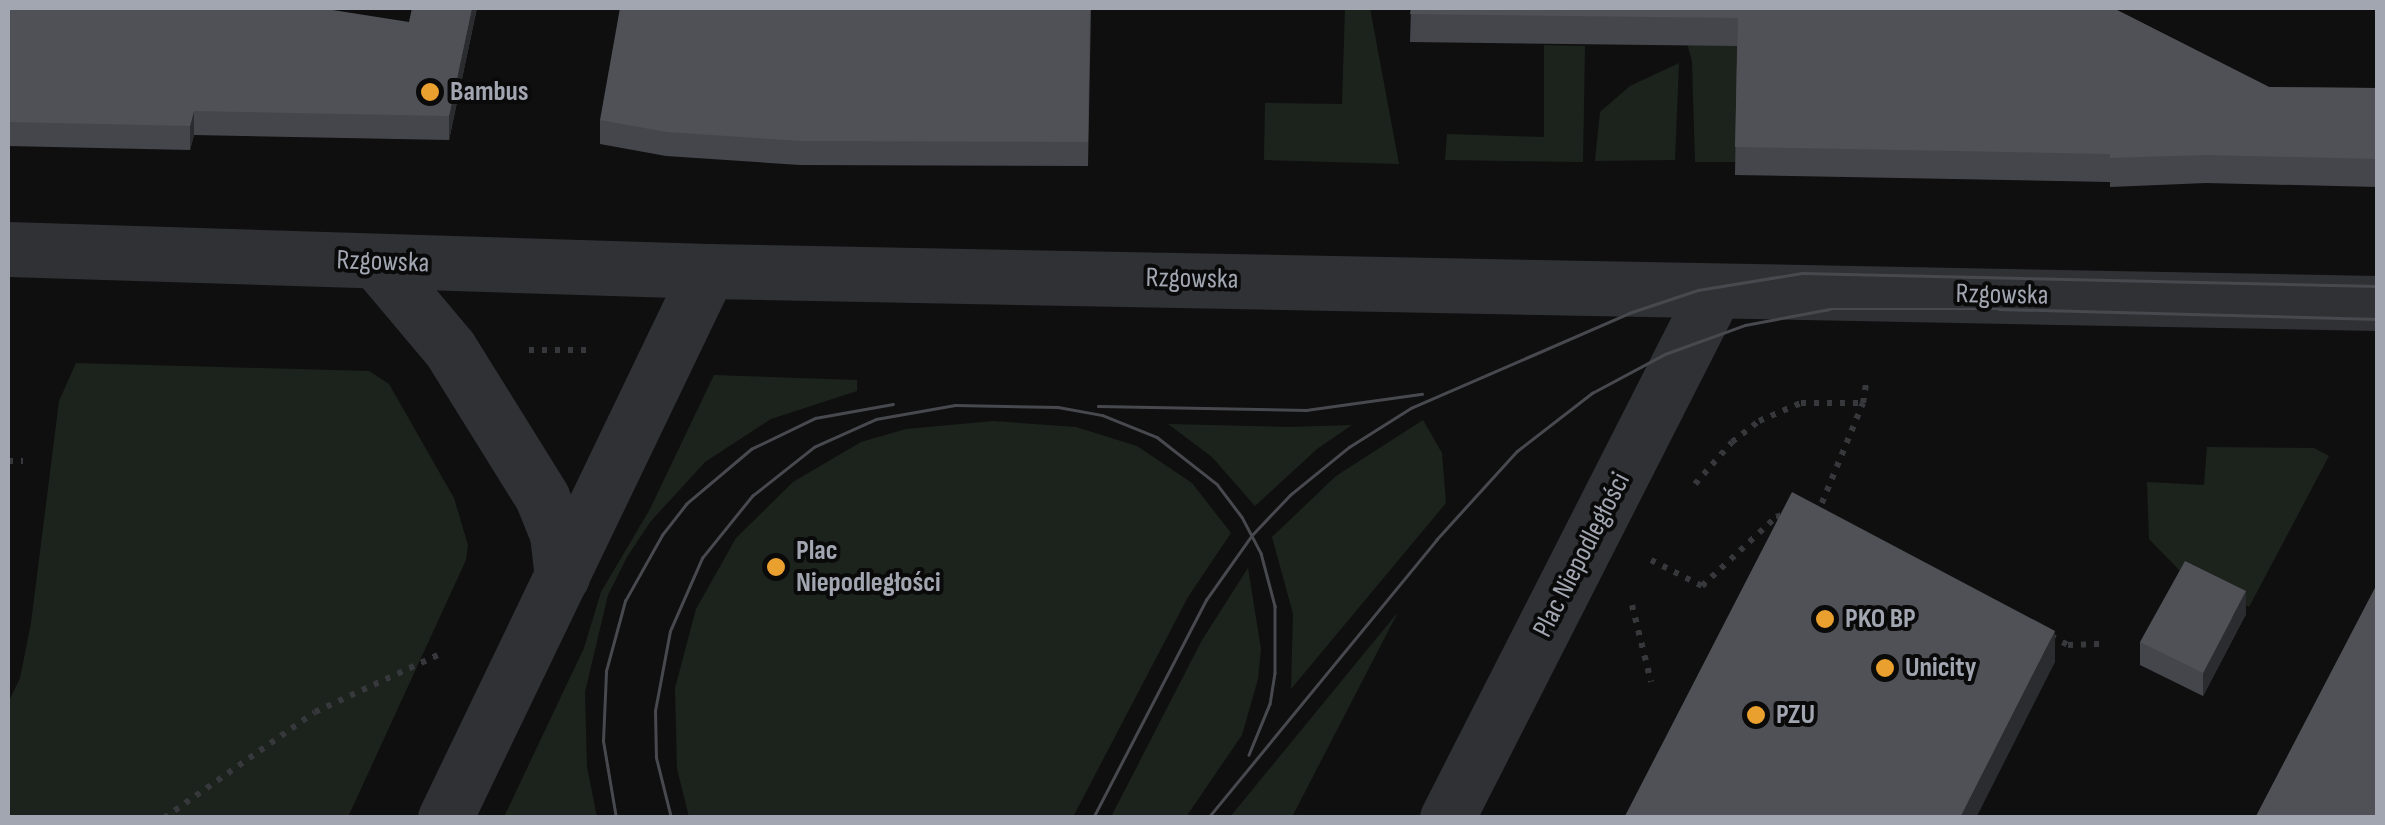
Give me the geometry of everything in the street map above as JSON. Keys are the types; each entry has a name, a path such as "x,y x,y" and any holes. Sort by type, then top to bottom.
{"street":[{"name":"Rzgowska","path":"8,250 708,271 2378,303"},
{"path":"376,261 450,349 542,497 558,534 562,577"},
{"path":"445,818 708,271"},
{"name":"Plac Niepodległości","path":"1447,818 1715,291"}],"path":[{"path":"524,350 592,350"},
{"path":"1817,516 1863,403 1866,383"},
{"path":"1692,488 1732,442 1759,421 1801,404 1863,403"},
{"path":"8,461 23,461"},
{"path":"1653,562 1702,586 1776,517 1800,509 1834,525"},
{"path":"1646,575 1661,547"},
{"path":"1639,588 1632,602 1651,682"},
{"path":"2035,628 2068,645 2106,644"},
{"path":"164,818 315,712 444,652"}],"shaded area":[{"path":"1345,8 1370,8 1399,164 1264,160 1265,103 1342,104"},
{"path":"1685,36 1738,37 1736,162 1695,162 1692,61"},
{"path":"1544,45 1585,46 1583,162 1445,160 1447,134 1544,137"},
{"path":"1679,63 1675,160 1595,161 1600,112 1630,86"},
{"path":"76,363 369,371 389,384 454,498 468,545 466,560 348,817 8,817 8,703 20,678 31,623 59,401"},
{"path":"714,375 857,380 857,391 771,419 705,462 651,521 608,595 585,692 587,767 597,817 504,817 584,648 601,592 650,509"},
{"path":"1423,420 1442,453 1446,503 1291,689 1293,614 1272,537 1336,476"},
{"path":"993,421 1076,427 1137,446 1192,483 1231,533 1188,597 1073,817 689,817 677,769 675,688 696,609 736,538 793,482 861,442 906,429"},
{"path":"1168,424 1352,425 1317,449 1255,506 1212,457"},
{"path":"2207,447 2314,448 2329,456 2249,607 2182,573 2149,539 2147,482 2204,485"},
{"path":"1248,568 1261,649 1258,679 1242,735 1186,817 1111,817 1202,640"},
{"path":"1398,612 1292,817 1230,817"}],"building":[{"path":"8,8 320,8 409,22 412,8 472,8 449,116 194,111 190,126 8,122"},
{"path":"620,8 1090,8 1088,142 800,141 666,132 600,120"},
{"path":"1411,8 2113,8 2269,87 2378,88 2378,159 2206,155 2110,158 2110,154 1735,147 1738,18 1410,14"},
{"name":"Unicity","path":"1792,492 2055,631 1960,818 1624,818"},
{"path":"2185,561 2246,591 2203,673 2140,642"},
{"path":"2378,582 2378,818 2255,818"}],"tram line":[{"path":"1093,818 1206,600 1252,535 1290,495 1349,447 1411,408 1629,313 1698,290 1802,273 2378,286"},
{"path":"1208,818 1436,540 1517,451 1592,393 1665,354 1745,325 1830,309 1999,309 2378,319"},
{"path":"1098,406 1306,410 1422,394"},
{"path":"616,818 603,741 606,671 625,601 662,535 686,504 751,449 815,418 893,404"},
{"path":"671,818 656,758 655,711 670,631 702,558 752,496 814,447 876,419 955,405 1058,407 1102,415 1157,437 1217,484 1242,517 1261,553 1275,606 1275,673 1270,704 1249,755"}],"place":[{"name":"Bambus","path":"430,92"},
{"name":"Plac Niepodległości","path":"776,567"},
{"name":"PKO BP","path":"1825,619"},
{"name":"Unicity","path":"1885,668"},
{"name":"PZU","path":"1756,715"}]}
